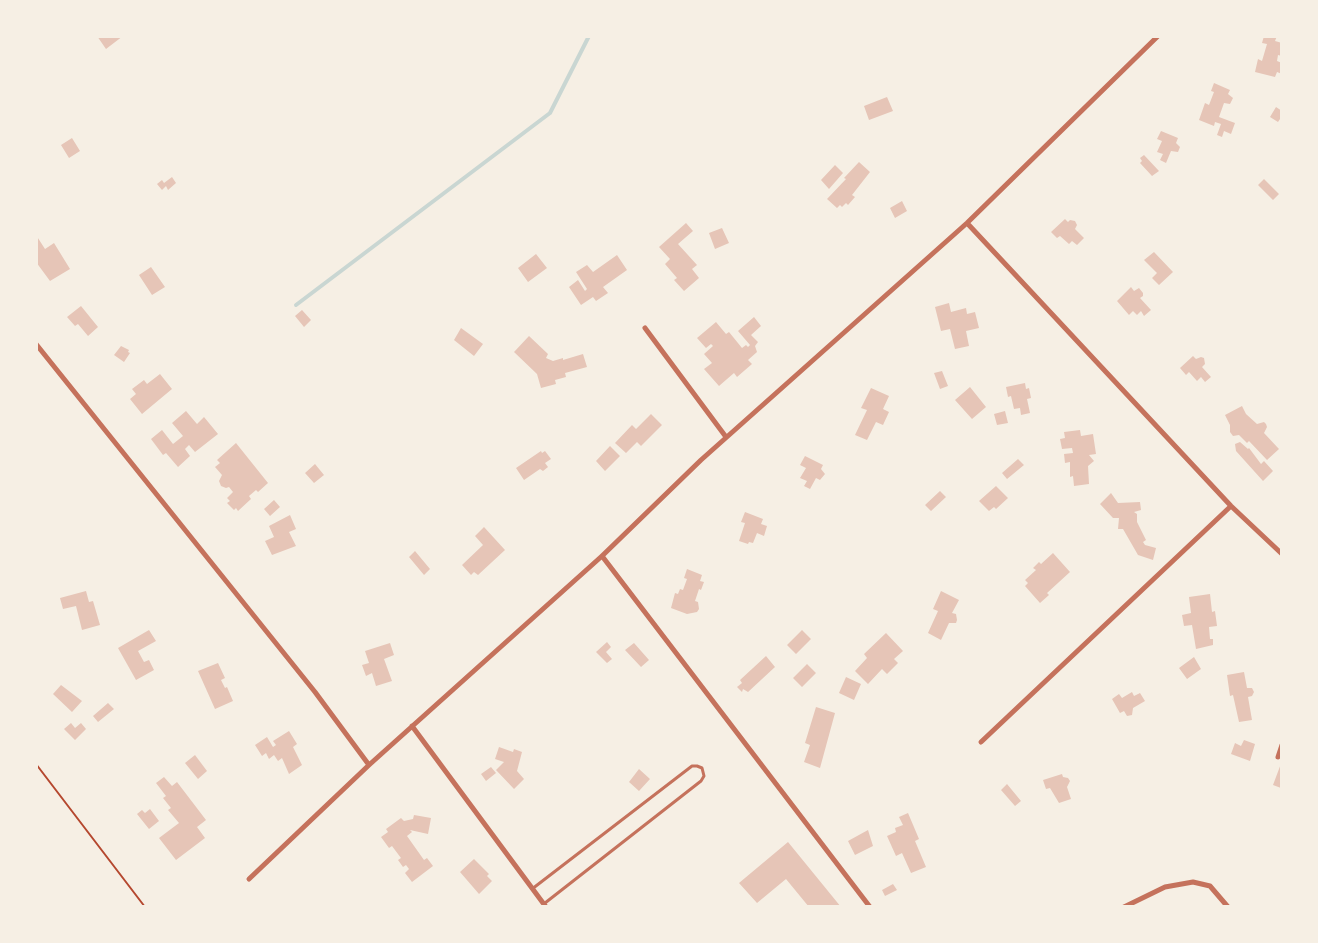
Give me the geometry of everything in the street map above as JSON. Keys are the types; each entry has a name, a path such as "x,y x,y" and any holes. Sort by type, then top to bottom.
{"street":[{"path":"249,879 369,765 602,556 726,437 967,223 1158,36"},
{"path":"967,223 1231,506 1282,554"},
{"path":"645,328 726,437"},
{"path":"36,344 315,692 369,765"},
{"path":"981,742 1231,506"},
{"path":"602,556 870,907"},
{"path":"412,726 544,905"},
{"path":"1278,757 1282,745"},
{"path":"1124,907 1165,886 1193,882 1210,886 1228,907"}],"lane":[{"path":"532,889 692,766 703,770 704,776 701,781 544,905"}],"path":[{"path":"36,764 145,907"}],"building":[{"path":"97,36 123,36 106,49"},
{"path":"1264,36 1277,36 1275,41 1282,43 1282,56 1278,55 1277,61 1282,63 1282,74 1277,72 1275,77 1255,72 1258,59 1262,61 1267,44 1262,43"},
{"path":"1214,83 1230,90 1228,94 1233,98 1230,104 1224,103 1219,117 1235,123 1231,134 1224,131 1222,137 1217,135 1221,124 1215,122 1214,126 1199,120 1205,103 1209,105 1214,92 1211,91"},
{"path":"887,97 893,111 869,120 864,106"},
{"path":"1276,107 1282,111 1278,122 1270,117"},
{"path":"1161,131 1178,138 1176,143 1180,147 1178,152 1171,151 1166,163 1160,160 1163,154 1157,152 1162,141 1157,139"},
{"path":"72,138 80,151 69,158 61,145"},
{"path":"1144,155 1159,171 1152,176 1140,163 1142,161 1140,158"},
{"path":"859,162 870,172 852,195 855,197 848,205 846,203 837,208 827,199"},
{"path":"835,165 843,173 829,189 821,180"},
{"path":"172,177 176,183 168,190 166,186 162,190 157,184 162,180 164,183"},
{"path":"1264,179 1279,194 1273,200 1258,185"},
{"path":"902,201 907,211 895,218 890,208"},
{"path":"1065,219 1068,222 1075,221 1077,225 1075,229 1084,238 1077,245 1072,241 1069,244 1060,236 1057,238 1051,232"},
{"path":"686,223 693,231 678,244 697,265 692,269 699,278 684,291 674,280 677,278 665,264 670,259 659,247"},
{"path":"722,228 729,243 715,249 709,233"},
{"path":"36,235 45,249 54,243 70,269 50,281 36,262"},
{"path":"1154,252 1173,272 1159,285 1152,278 1157,273 1144,260"},
{"path":"536,254 547,268 528,282 518,268"},
{"path":"617,255 627,270 603,287 608,293 596,301 593,297 581,305 569,287 578,280 585,291 587,289 576,272 587,265 593,272"},
{"path":"151,267 165,287 152,295 139,275"},
{"path":"1131,287 1134,291 1139,288 1143,293 1140,298 1151,310 1144,316 1141,311 1137,315 1133,311 1129,315 1117,301"},
{"path":"949,303 951,312 966,308 967,314 975,312 979,328 966,331 969,346 955,349 950,329 941,331 935,307"},
{"path":"81,306 98,327 88,336 78,324 75,326 67,317"},
{"path":"302,310 311,320 304,327 295,316"},
{"path":"754,317 761,326 751,335 758,342 755,346 757,352 748,360 752,364 737,377 734,373 719,386 704,369 712,363 704,354 713,346 711,344 706,348 697,338 716,322 726,334 729,332 742,348 746,345 748,347 750,345 738,331"},
{"path":"461,328 483,344 474,356 454,340"},
{"path":"529,336 548,354 546,358 553,361 563,358 563,360 583,354 587,367 565,373 566,377 555,380 556,384 541,388 537,374 514,352"},
{"path":"121,346 130,353 124,362 114,355"},
{"path":"1193,356 1196,359 1204,358 1205,364 1202,367 1211,377 1205,382 1201,377 1197,381 1189,372 1186,375 1180,368"},
{"path":"942,371 948,386 940,389 934,373"},
{"path":"160,374 172,389 142,414 130,399 136,394 132,389 144,380 147,384"},
{"path":"1025,383 1026,389 1029,388 1031,398 1027,399 1030,413 1021,415 1020,408 1014,409 1006,387"},
{"path":"970,387 986,407 972,419 955,400"},
{"path":"871,388 889,396 883,409 889,412 883,425 876,422 867,440 855,435 867,410 861,408"},
{"path":"1242,406 1246,414 1257,424 1264,422 1266,424 1264,433 1279,449 1267,460 1249,441 1247,443 1239,435 1233,436 1230,432 1230,425 1225,415"},
{"path":"186,411 197,424 204,417 218,434 195,452 189,445 185,449 190,456 178,467 166,453 163,455 151,439 162,430 173,444 183,436 172,423"},
{"path":"1005,411 1008,423 997,425 994,414"},
{"path":"651,414 662,425 641,446 637,442 626,453 615,443 632,425 636,429"},
{"path":"1080,430 1081,436 1093,434 1096,454 1089,455 1094,461 1088,466 1089,484 1074,486 1073,476 1070,477 1070,462 1065,463 1064,454 1073,453 1072,448 1062,449 1060,439 1065,438 1064,432"},
{"path":"1240,442 1249,448 1261,464 1264,461 1273,471 1263,481 1236,451 1235,444"},
{"path":"236,443 268,483 249,496 251,499 238,511 227,503 230,501 227,498 233,492 229,487 221,486 219,481 222,475 215,467 220,463 217,460"},
{"path":"610,446 620,456 605,471 596,461"},
{"path":"541,451 542,453 545,451 551,459 545,463 548,467 543,471 540,469 524,480 516,468"},
{"path":"805,456 823,465 821,469 825,474 820,480 816,478 810,489 804,486 807,481 800,478 806,468 800,465"},
{"path":"1018,459 1024,465 1007,479 1002,473"},
{"path":"315,464 324,475 314,483 305,473"},
{"path":"996,486 1008,498 996,509 994,507 989,511 979,501"},
{"path":"940,491 946,497 931,511 925,505"},
{"path":"1111,493 1118,503 1140,502 1141,510 1134,512 1137,514 1137,522 1146,540 1143,542 1145,545 1156,548 1153,560 1138,555 1123,529 1118,529 1119,518 1113,518 1100,504"},
{"path":"274,500 280,507 270,516 264,509"},
{"path":"745,512 763,519 761,524 767,526 764,536 757,533 753,543 748,544 739,541 745,523 741,522"},
{"path":"290,515 296,529 289,532 296,546 272,555 265,541 274,537 269,526"},
{"path":"484,527 505,550 478,575 474,572 471,575 462,565 483,545 475,536"},
{"path":"415,551 430,569 424,575 409,557"},
{"path":"1053,553 1070,572 1047,593 1049,595 1040,603 1025,586 1028,583 1025,580 1036,570 1033,568 1039,562 1041,564"},
{"path":"687,569 702,575 700,581 704,582 695,601 698,602 699,609 697,612 687,614 671,608 675,593 678,594 680,589 683,590 687,579 684,578"},
{"path":"86,591 89,602 93,601 100,625 82,630 76,606 63,609 60,598"},
{"path":"941,591 959,600 952,613 956,614 956,623 949,623 941,640 928,633 938,611 933,609"},
{"path":"1210,594 1212,612 1215,611 1217,626 1209,627 1213,645 1196,649 1192,625 1184,626 1182,615 1191,613 1189,597"},
{"path":"149,630 156,641 138,651 144,662 149,660 154,670 136,680 118,648"},
{"path":"802,630 811,639 796,654 787,645"},
{"path":"886,633 903,651 894,659 898,663 887,674 882,669 868,684 855,671 867,658 864,654"},
{"path":"607,642 611,647 606,652 612,659 607,663 596,652"},
{"path":"390,643 394,655 384,659 392,681 376,686 372,673 366,676 362,665 369,663 365,651"},
{"path":"634,643 649,660 641,667 625,650"},
{"path":"766,656 775,667 748,692 743,689 742,692 737,687 742,683 740,680"},
{"path":"1194,657 1201,669 1187,679 1179,668"},
{"path":"218,663 225,678 221,680 233,701 215,709 198,671"},
{"path":"807,664 816,673 802,687 793,678"},
{"path":"1244,672 1247,688 1252,688 1254,692 1248,697 1252,720 1239,722 1233,695 1230,696 1227,675"},
{"path":"846,677 861,684 854,700 839,693"},
{"path":"61,685 82,701 72,712 53,694"},
{"path":"1132,692 1134,696 1140,693 1145,701 1133,708 1132,715 1127,716 1124,711 1120,713 1112,699 1119,694 1122,698"},
{"path":"108,703 114,709 98,722 93,716"},
{"path":"816,707 835,713 820,768 804,762 810,745 805,743"},
{"path":"71,723 75,728 81,723 86,729 75,740 64,729"},
{"path":"289,731 297,744 293,747 302,765 289,774 282,758 278,761 274,755 269,759 266,753 262,756 255,745 267,737 273,747 276,745 273,741"},
{"path":"1244,740 1255,744 1250,761 1231,754 1235,743 1241,746"},
{"path":"499,747 513,752 514,749 522,752 517,771 524,779 514,789 496,770 504,762 495,759"},
{"path":"195,755 207,771 198,779 185,763"},
{"path":"1282,761 1282,786 1281,788 1273,785"},
{"path":"491,767 496,773 486,781 481,774"},
{"path":"639,769 650,779 639,791 629,782"},
{"path":"1062,774 1070,781 1067,787 1071,799 1059,803 1050,788 1046,789 1043,780"},
{"path":"164,777 172,786 177,782 206,820 197,827 205,838 176,860 159,838 179,823 168,810 171,808 163,798 166,796 156,783"},
{"path":"1007,784 1021,801 1015,806 1001,790"},
{"path":"150,809 159,821 149,829 137,814 142,810 145,813"},
{"path":"908,813 919,839 915,841 926,867 911,873 902,853 896,856 887,836 896,832 895,828 903,825 899,817"},
{"path":"414,815 431,818 428,834 410,830 412,832 407,836 424,860 427,858 433,866 412,882 405,873 409,869 406,865 403,867 398,860 401,858 381,837 388,832 386,829 401,818 404,821 413,819"},
{"path":"868,830 873,846 855,855 848,841"},
{"path":"788,842 841,907 809,907 786,879 757,903 739,883"},
{"path":"474,859 489,874 487,876 492,881 479,894 460,872"},
{"path":"893,884 897,890 885,896 882,890"}],"waterway":[{"path":"296,305 550,113 589,36"}]}
